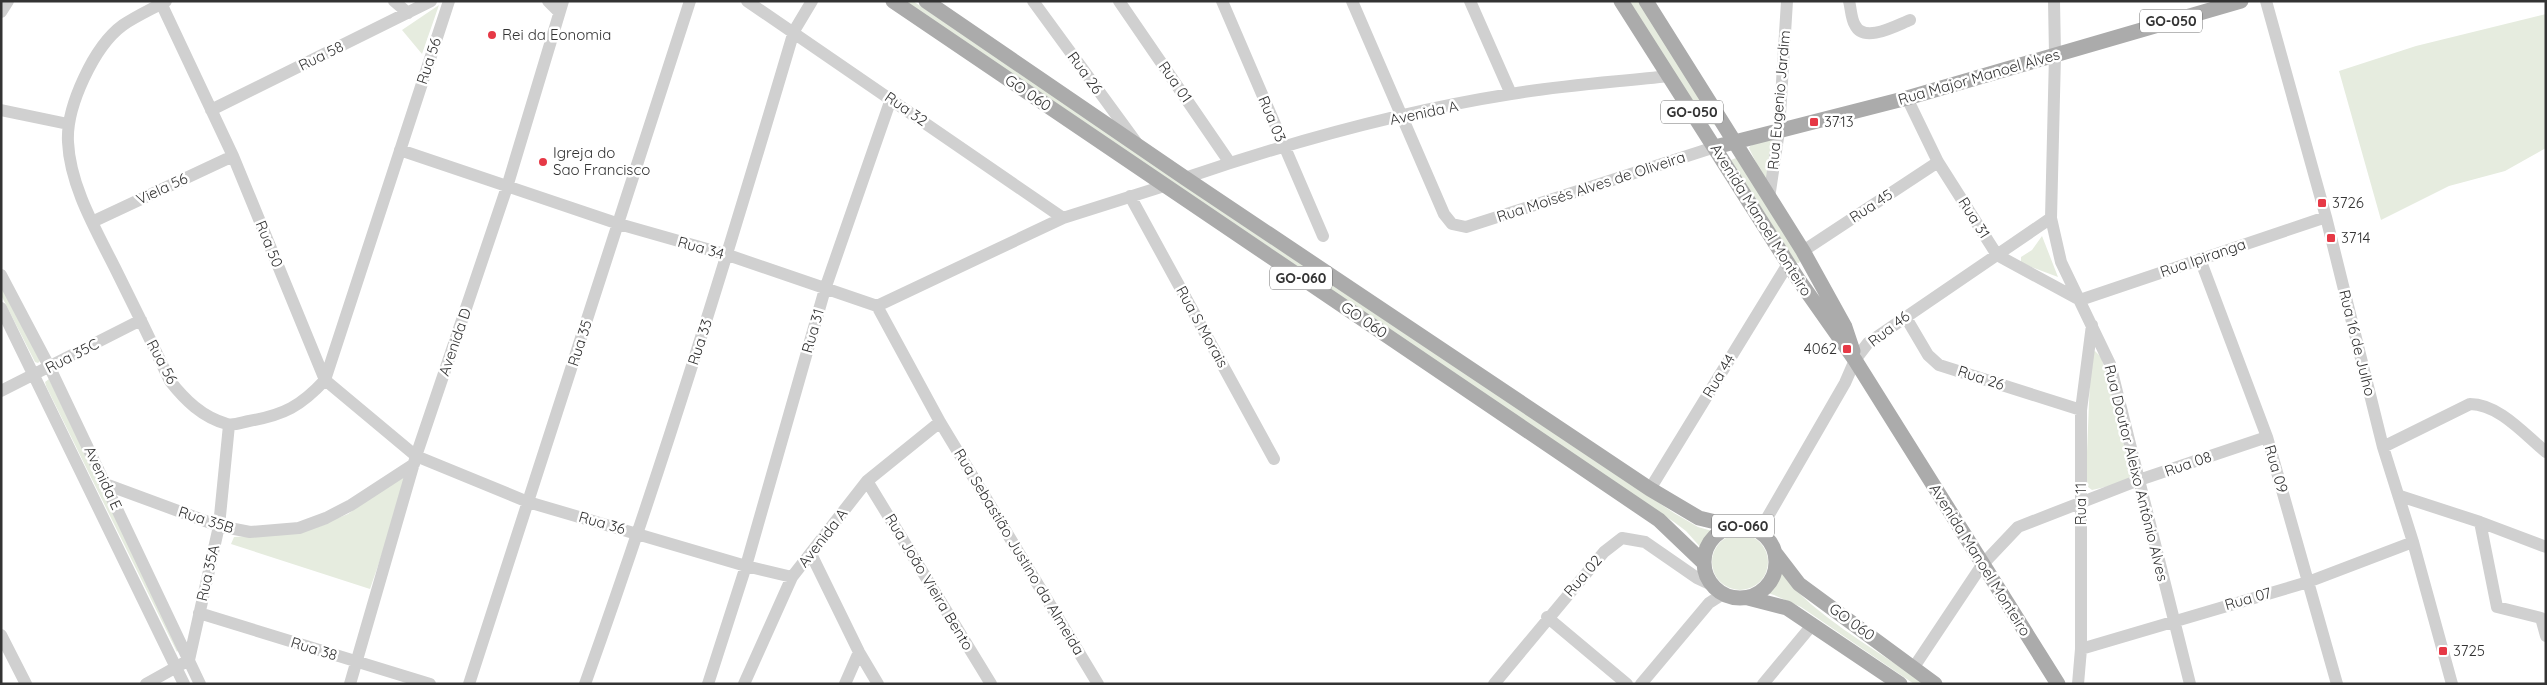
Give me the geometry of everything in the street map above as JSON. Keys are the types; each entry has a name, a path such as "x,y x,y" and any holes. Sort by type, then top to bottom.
{"main road":[{"name":"GO 060","path":"893,1 1660,520 1702,570"},
{"name":"GO 060","path":"926,1 1185,178 1650,489 1699,518 1732,526"},
{"name":"Avenida Manoel Monteiro","path":"1621,1 1788,264 1855,360 2058,684"},
{"name":"Avenida Manoel Monteiro","path":"1646,1 1803,251 1846,327 1855,360"},
{"name":"Rua Major Manoel Alves","path":"1715,147 1735,140 1779,131 1907,98 2241,1"},
{"path":"1798,279 1813,269"},
{"name":"GO-060","path":"1717,589 1702,570 1707,547 1714,537 1732,526 1759,532 1776,554 1777,564 1768,586 1760,593 1748,598"},
{"name":"GO 060","path":"1776,554 1799,584 1935,684"},
{"path":"1717,589 1738,599 1748,598"},
{"name":"GO 060","path":"1748,598 1786,608 1813,624 1900,684"}],"street":[{"path":"1,12 8,1"},
{"path":"394,1 408,13"},
{"name":"Rua 58","path":"211,110 431,1"},
{"name":"Rua 56","path":"162,2 122,26 100,50 84,79 68,124 68,143 74,176 92,222 170,381 186,401 207,416 229,425 273,417 294,408 325,380 449,1"},
{"path":"548,1 561,6"},
{"name":"Rua 35","path":"469,684 690,1"},
{"name":"Rua 32","path":"747,1 1063,218"},
{"name":"Rua 33","path":"585,684 639,534 728,255 794,32 812,1"},
{"name":"Rua 26","path":"1033,1 1137,144"},
{"name":"Rua 01","path":"1119,1 1230,163"},
{"name":"Rua 03","path":"1222,1 1283,147 1317,218 1323,236"},
{"path":"1352,1 1400,117"},
{"path":"1470,1 1511,94"},
{"name":"Rua Eugenio Jardim","path":"1769,198 1779,131 1787,1"},
{"path":"1850,1 1855,26 1863,33 1873,33 1910,20"},
{"name":"Rua Doutor Aleixo Antônio Alves","path":"2054,1 2055,55 2051,218 2061,262 2110,364 2190,684"},
{"name":"Rua 16 de Julho","path":"2266,1 2326,217 2383,447 2400,496 2452,684"},
{"name":"Rua 50","path":"162,2 233,156 325,380 415,460"},
{"name":"Avenida D","path":"350,684 415,460 507,187 561,6"},
{"name":"Avenida A","path":"1185,178 1283,147 1400,117 1511,94 1669,76"},
{"name":"Rua 31","path":"1907,98 1938,162 1997,255 2080,300"},
{"name":"Rua 31","path":"746,566 825,289 891,99"},
{"path":"1,110 68,124"},
{"name":"Rua Moisés Alves de Oliveira","path":"1400,117 1444,214 1452,224 1466,227 1715,147"},
{"name":"Rua 34","path":"400,150 619,224 728,255 876,306"},
{"name":"Viela 56","path":"92,222 233,156"},
{"name":"Rua 45","path":"1803,251 1938,162"},
{"path":"940,422 876,306 1063,218 1164,186"},
{"name":"Rua S Morais","path":"1130,196 1274,458"},
{"name":"Rua Ipiranga","path":"2080,300 2326,217"},
{"name":"Rua 46","path":"1759,532 1845,383 1855,360 1868,343 1904,316 2051,218"},
{"name":"Rua 09","path":"2200,259 2267,438 2337,684"},
{"name":"Rua 44","path":"1650,489 1788,264"},
{"name":"Avenida E","path":"1,275 50,368 200,684"},
{"name":"Avenida E","path":"1,308 184,684"},
{"name":"Rua 26","path":"1904,316 1928,355 1939,365 2081,410"},
{"name":"Rua 35C","path":"1,391 50,368 141,320"},
{"name":"Rua 11","path":"2078,684 2081,648 2081,410 2092,324"},
{"path":"2383,447 2470,404 2482,404 2496,411 2546,452"},
{"name":"Avenida A","path":"744,684 792,577 867,481 940,422"},
{"name":"Rua Sebastião Justino da Almeida","path":"940,422 1098,684"},
{"name":"Rua 35A","path":"189,660 219,526 229,425"},
{"name":"Rua 08","path":"1914,667 1982,565 2018,527 2139,480 2267,438"},
{"name":"Rua 36","path":"415,460 528,502 746,566 792,577"},
{"name":"Rua 35B","path":"105,484 219,526 250,532 299,528 351,505 415,460"},
{"name":"Rua João Vieira Bento","path":"867,481 991,684"},
{"path":"2400,496 2480,522 2546,547"},
{"path":"2407,522 2427,505"},
{"path":"2480,522 2497,607 2541,618 2546,636"},
{"name":"Rua 02","path":"1494,684 1547,617 1604,552 1622,538 1645,542 1702,570"},
{"name":"Rua 07","path":"2081,648 2308,582 2413,542"},
{"path":"811,554 858,652 878,684"},
{"path":"708,684 746,566"},
{"path":"1641,684 1710,603 1717,589"},
{"name":"Rua 38","path":"199,613 430,684"},
{"path":"1547,617 1627,684"},
{"path":"1763,684 1813,624"},
{"path":"1,635 26,684"},
{"path":"845,684 858,652"},
{"path":"146,684 189,660"}],"shaded area":[{"path":"900,1 913,1 1674,513 1698,527 1712,531 1706,537 1702,549 1686,531 1674,522"},
{"path":"1627,1 1642,1 1717,125 1706,124"},
{"path":"439,5 422,54 402,30"},
{"path":"2546,14 2546,148 2505,171 2449,186 2381,220 2339,71 2416,46"},
{"path":"1776,135 1769,189 1749,148"},
{"path":"1736,158 1802,257 1799,263 1793,262 1731,160"},
{"path":"2042,236 2058,277 2021,263 2021,257 2032,250"},
{"path":"1,283 40,361 38,363 35,362 1,295"},
{"path":"2095,351 2101,357 2138,477 2132,481 2092,490 2088,487 2086,477 2091,354"},
{"path":"49,379 179,649 177,652 46,386 45,382"},
{"path":"400,475 407,481 370,589 231,544 234,537 299,533 348,514"},
{"path":"1735,534 1745,534 1760,542 1766,551 1768,562 1766,573 1760,582 1745,590 1735,590 1724,585 1717,578 1712,567 1712,557 1717,546 1724,539"},
{"path":"1779,565 1788,580 1803,597 1822,613 1926,684 1914,684 1801,607 1764,592 1776,578"}],"place":[{"name":"Rei da Eonomia","path":"492,35"},
{"name":"3713","path":"1814,122"},
{"name":"Igreja do Sao Francisco","path":"543,162"},
{"name":"3726","path":"2322,203"},
{"name":"3714","path":"2331,238"},
{"name":"4062","path":"1847,349"},
{"name":"3725","path":"2443,651"}]}
